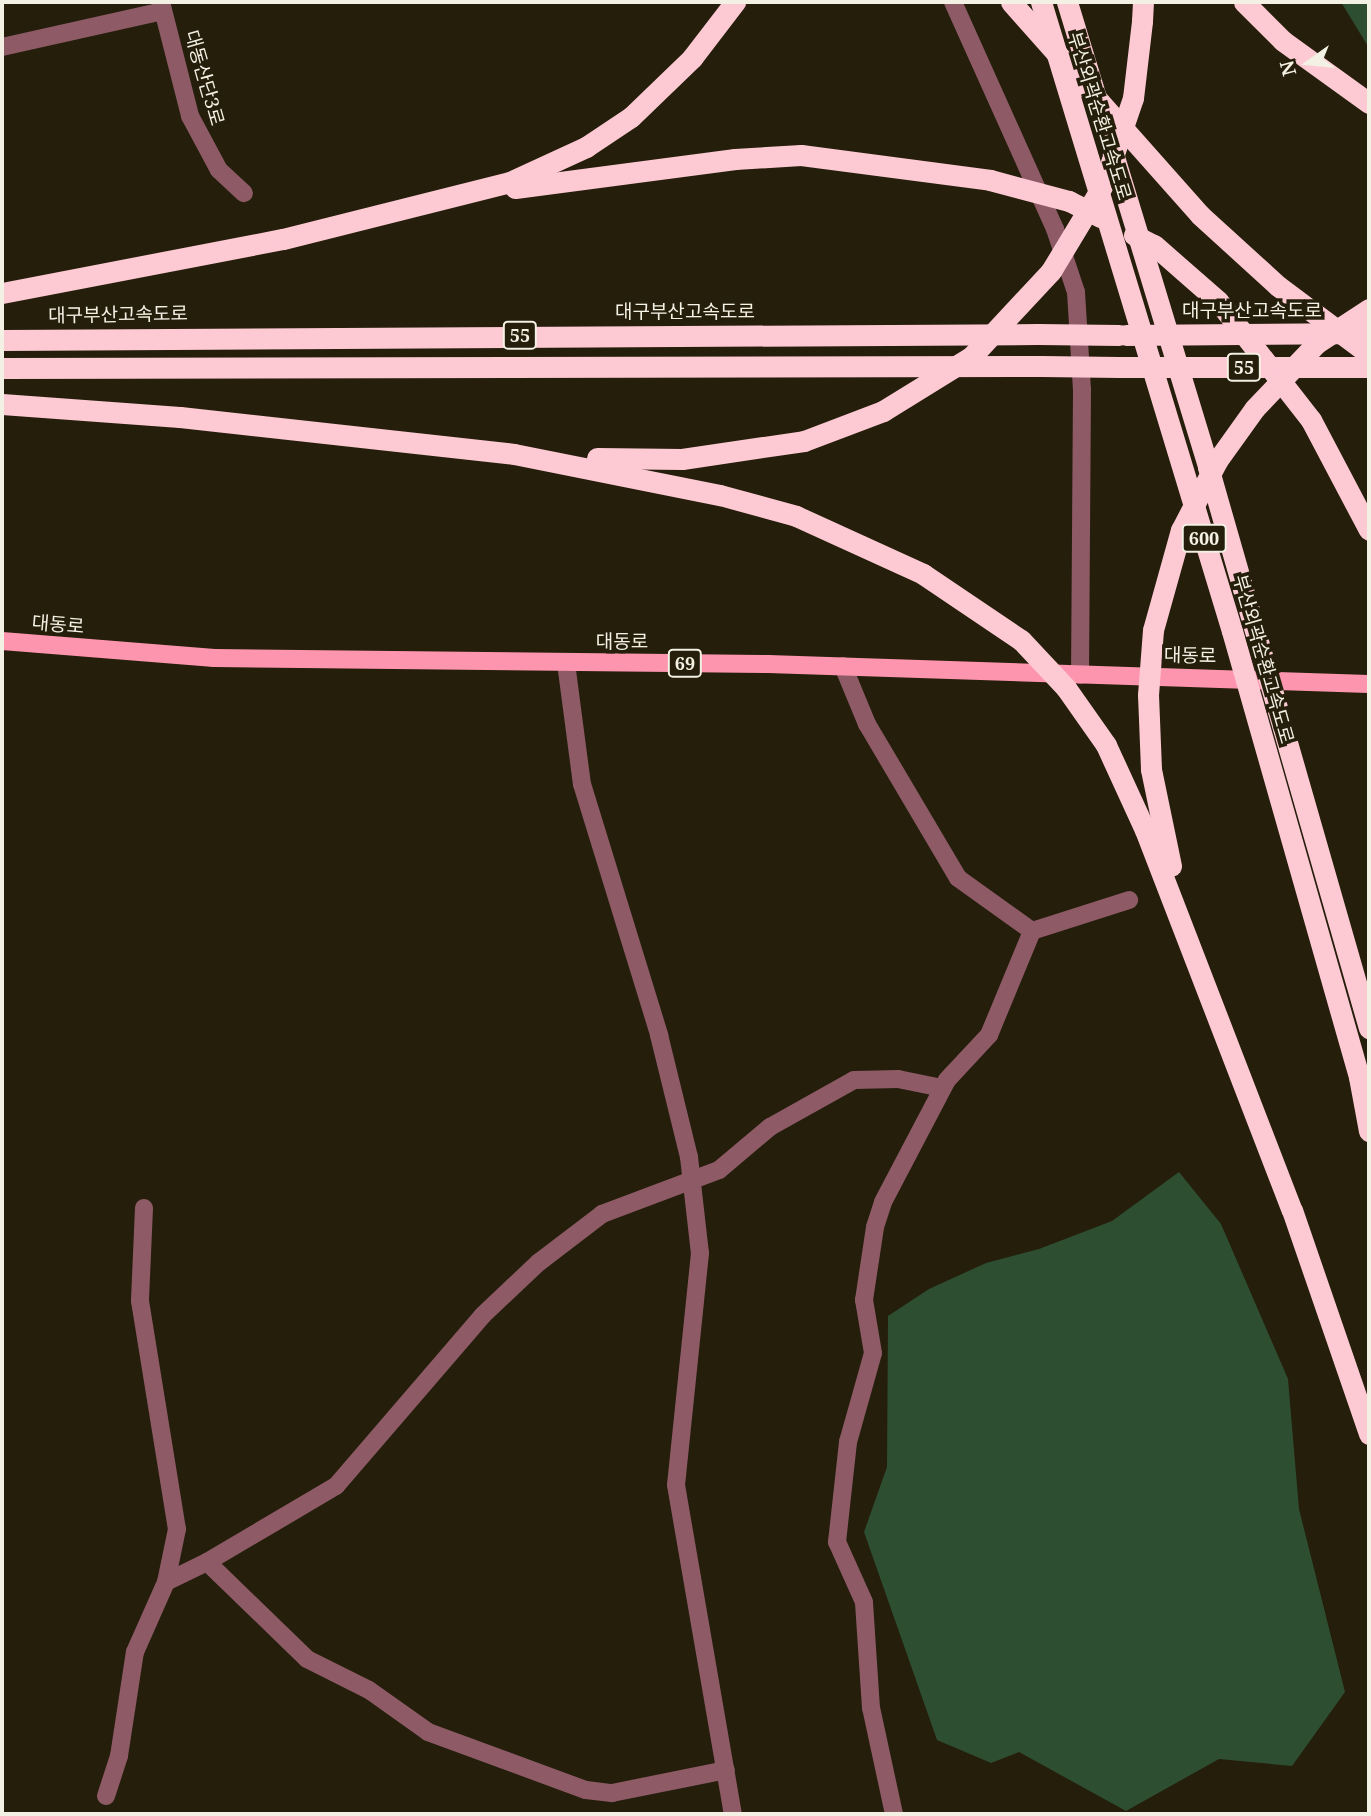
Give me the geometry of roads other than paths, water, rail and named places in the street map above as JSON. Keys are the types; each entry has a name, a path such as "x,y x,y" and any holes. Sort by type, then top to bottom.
{"highway":[{"path":"2,293 283,239 471,193 543,168 631,117 684,66 735,2"},
{"path":"1011,2 1200,215 1278,286 1369,354"},
{"name":"부산외곽순환고속도로","path":"1041,2 1232,631 1359,1077 1369,1131"},
{"name":"부산외곽순환고속도로","path":"1067,2 1208,467 1369,1028"},
{"path":"1244,2 1283,41 1369,103"},
{"path":"514,454 682,458 804,441 883,411 972,356 1051,271 1104,183 1133,98 1143,11"},
{"path":"471,193 735,159 801,155 990,180 1069,201 1154,245 1217,301 1311,420 1369,530"},
{"path":"1260,1126 1175,883 1161,822 1151,769 1148,695 1153,630 1181,530 1217,461 1285,374 1317,343 1369,309"},
{"name":"대구부산고속도로","path":"2,340 1369,333"},
{"name":"55","path":"2,368 1369,367"},
{"path":"2,404 180,417 514,454 707,492 796,516 923,574 1021,640 1066,688 1106,745 1145,830 1292,1210 1369,1434"}],"main road":[{"name":"대동로","path":"2,641 214,658 843,666 1369,684"}],"street":[{"path":"953,2 1055,229 1076,292 1082,390 1080,675"},
{"path":"2,47 162,6"},
{"name":"대동산단3로","path":"162,6 190,116 212,161 244,193"},
{"path":"566,663 582,784 659,1035 692,1181 700,1253 676,1485 733,1814"},
{"path":"843,666 867,724 958,878 1032,931"},
{"path":"894,1814 872,1708 864,1602 840,1553 838,1514 848,1441 873,1353 864,1300 875,1227 883,1202 942,1088 989,1035 1032,931 1129,900"},
{"path":"166,1582 207,1562 336,1486 484,1315 563,1243 602,1214 692,1181 735,1159 778,1122 854,1080 898,1079 942,1088"},
{"path":"106,1796 119,1756 135,1652 166,1582 177,1529 140,1301 144,1208"},
{"path":"207,1562 307,1659 369,1690 441,1737 546,1779 612,1793 726,1770"}]}
